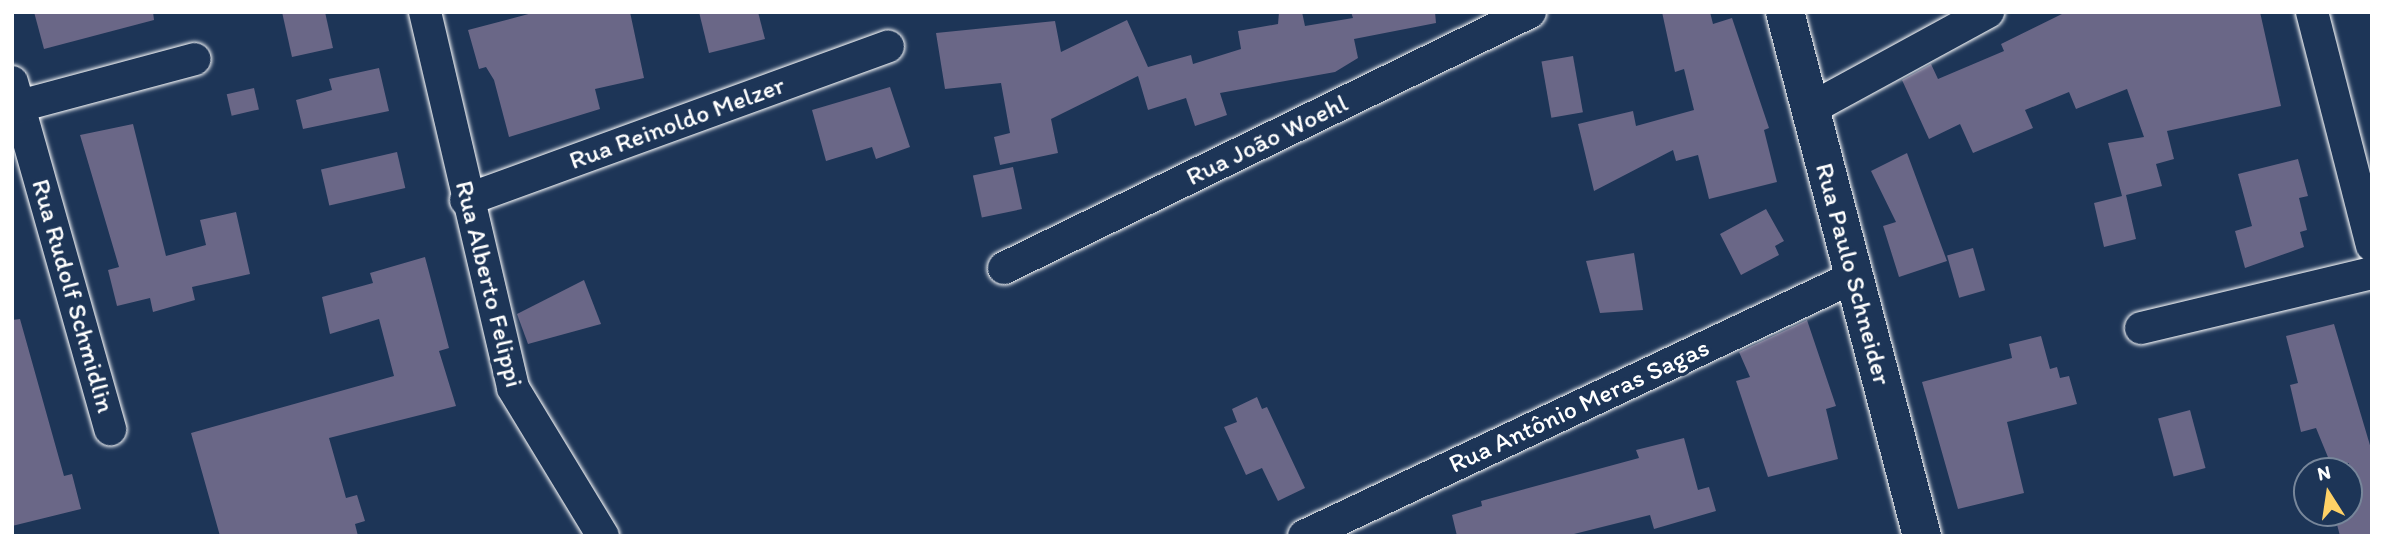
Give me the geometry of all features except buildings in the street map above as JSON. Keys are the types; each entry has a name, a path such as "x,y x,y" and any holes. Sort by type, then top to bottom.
{"street":[{"name":"Rua Alberto Felippi","path":"425,12 466,200 513,388 603,536"},
{"name":"Rua João Woehl","path":"1004,268 1530,12"},
{"name":"Rua Paulo Schneider","path":"1785,12 1922,536"},
{"path":"1810,109 1988,12"},
{"path":"2312,12 2372,245"},
{"name":"Rua Reinoldo Melzer","path":"466,200 888,46"},
{"path":"15,99 195,59"},
{"name":"Rua Rudolf Schmidlin","path":"15,99 110,429"},
{"path":"2141,328 2372,273"},
{"name":"Rua Antônio Meras Sagas","path":"1304,536 1854,276"}]}
